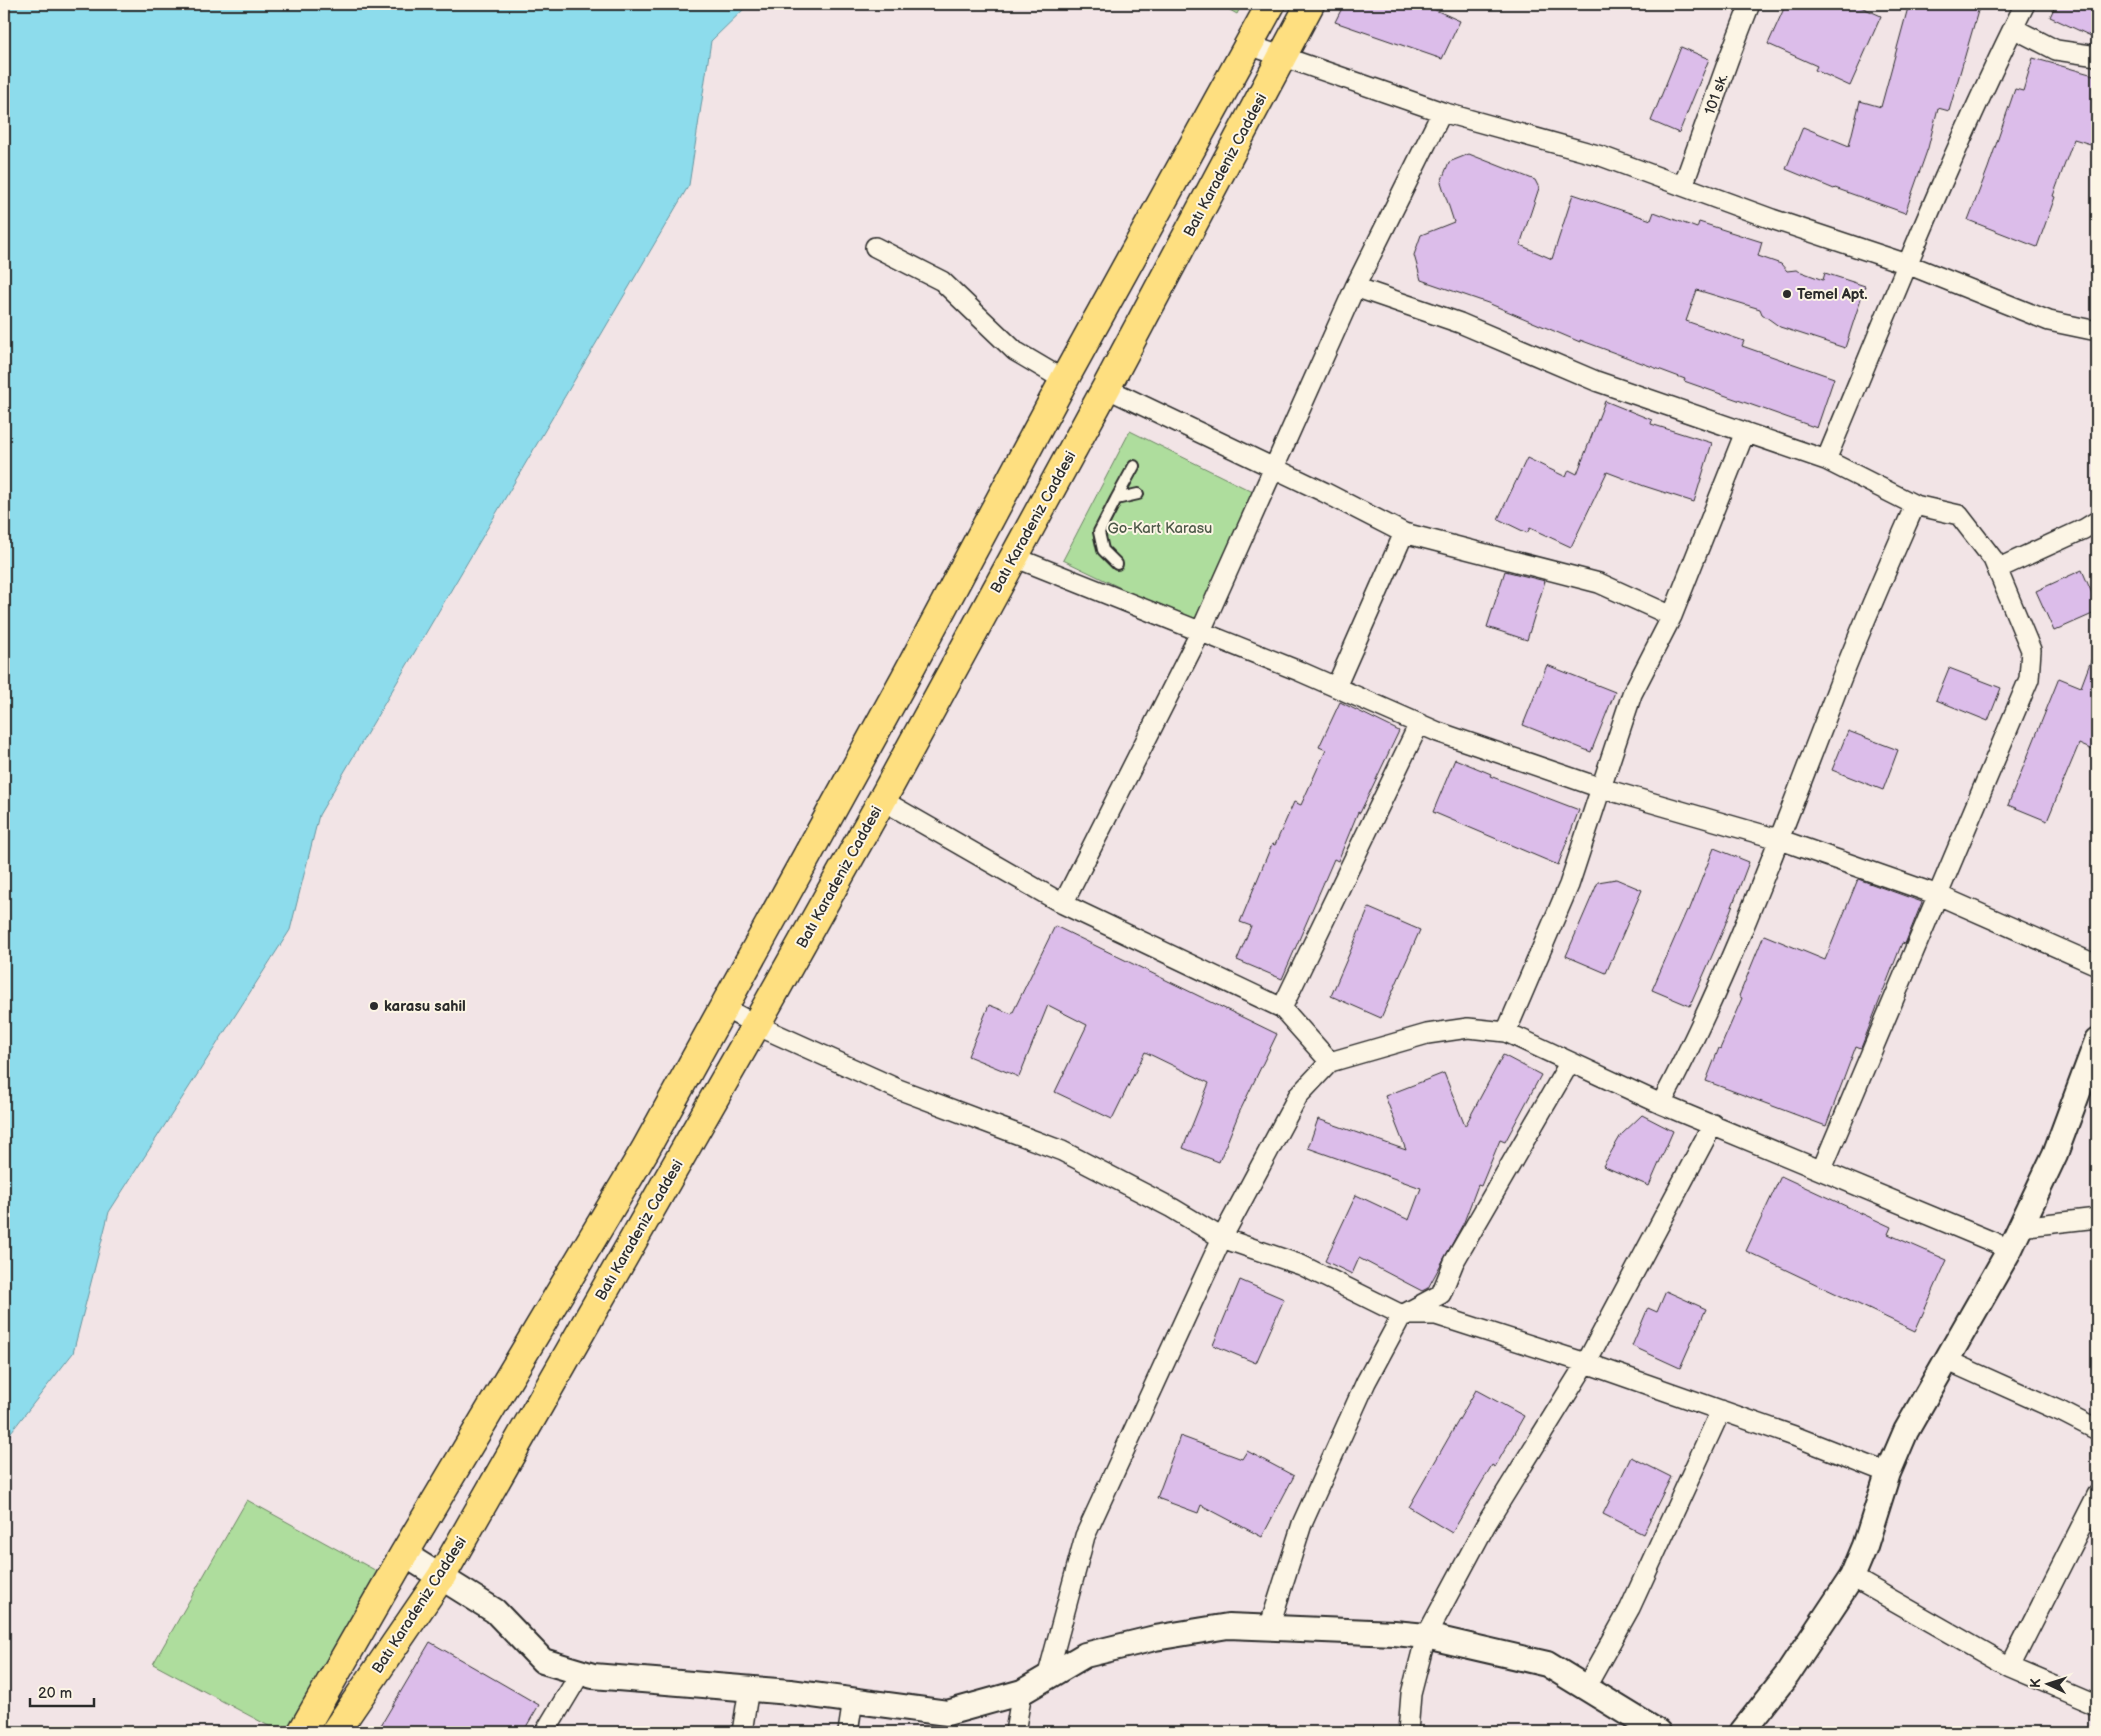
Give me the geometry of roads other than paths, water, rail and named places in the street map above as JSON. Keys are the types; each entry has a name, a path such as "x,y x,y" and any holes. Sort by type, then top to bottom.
{"main road":[{"path":"302,1732 404,1554 645,1150 910,669 1064,380 1271,4"},
{"name":"Batı Karadeniz Caddesi","path":"335,1732 441,1578 756,1025 882,800 1106,388 1310,4"}],"street":[{"name":"101 sk.","path":"1683,186 1750,4"},
{"path":"1826,460 1908,264 2025,4"},
{"path":"2013,28 2056,50 2097,56"},
{"path":"1249,45 1442,112 1601,156 1772,219 1908,264 2049,321 2097,331"},
{"path":"1064,904 1200,633 1355,287 1442,112"},
{"path":"875,247 942,281 1015,351 1064,380"},
{"path":"1355,287 1460,324 1596,381 1826,460 1915,505 1959,516 1993,559 2031,650 2029,679 1822,1169"},
{"path":"1106,388 1404,533 1599,583 1672,616"},
{"path":"1506,1032 1569,885 1632,694 1672,616 1745,432"},
{"path":"1661,1104 1690,1049 1720,981 1862,628 1915,505"},
{"path":"1997,569 2084,529 2097,521"},
{"path":"1336,688 1404,533"},
{"path":"1014,557 1336,688 1438,732 1601,788 1778,839 1938,894 2097,965"},
{"path":"1282,1008 1419,724"},
{"path":"882,800 1064,904 1282,1008 1330,1062"},
{"path":"724,1007 756,1025 898,1089 1062,1151 1172,1208 1222,1238 1301,1265 1402,1315 1436,1315 1586,1363 1794,1436 1888,1473"},
{"path":"1047,1678 1084,1536 1222,1238 1298,1096 1330,1062 1427,1034 1468,1028 1506,1032 1661,1104 1822,1169 2010,1249"},
{"path":"1742,1732 1787,1675 1852,1577 1866,1546 1888,1473 1906,1431 2010,1249 2055,1154 2097,1041"},
{"path":"1269,1628 1302,1524 1366,1382 1402,1315 1441,1294 1454,1262 1570,1062"},
{"path":"1408,1732 1411,1694 1426,1636 1485,1526 1586,1363 1713,1124"},
{"path":"2020,1227 2097,1218"},
{"path":"1946,1360 2062,1412 2097,1430"},
{"path":"1586,1687 1630,1608 1721,1410"},
{"path":"2010,1667 2097,1495"},
{"path":"404,1554 494,1611 543,1661 593,1676 749,1688 948,1713 1022,1692 1085,1655 1155,1638 1228,1626 1426,1636 1547,1664 1658,1732"},
{"path":"1852,1577 2010,1667 2097,1704"},
{"path":"545,1732 581,1672"},
{"path":"742,1732 749,1688"},
{"path":"1015,1732 1022,1692"},
{"path":"848,1732 853,1700"}],"lane":[{"path":"1117,564 1102,550 1099,532 1134,466"},
{"path":"1116,499 1138,494"}],"water":[{"path":"4,4 749,4 711,41 689,185 319,815 290,930 109,1212 73,1353 4,1441"}],"place":[{"name":"Temel Apt.","path":"1787,294"},
{"name":"karasu sahil","path":"374,1006"}],"park label":[{"name":"Go-Kart Karasu","path":"1160,528"}]}
